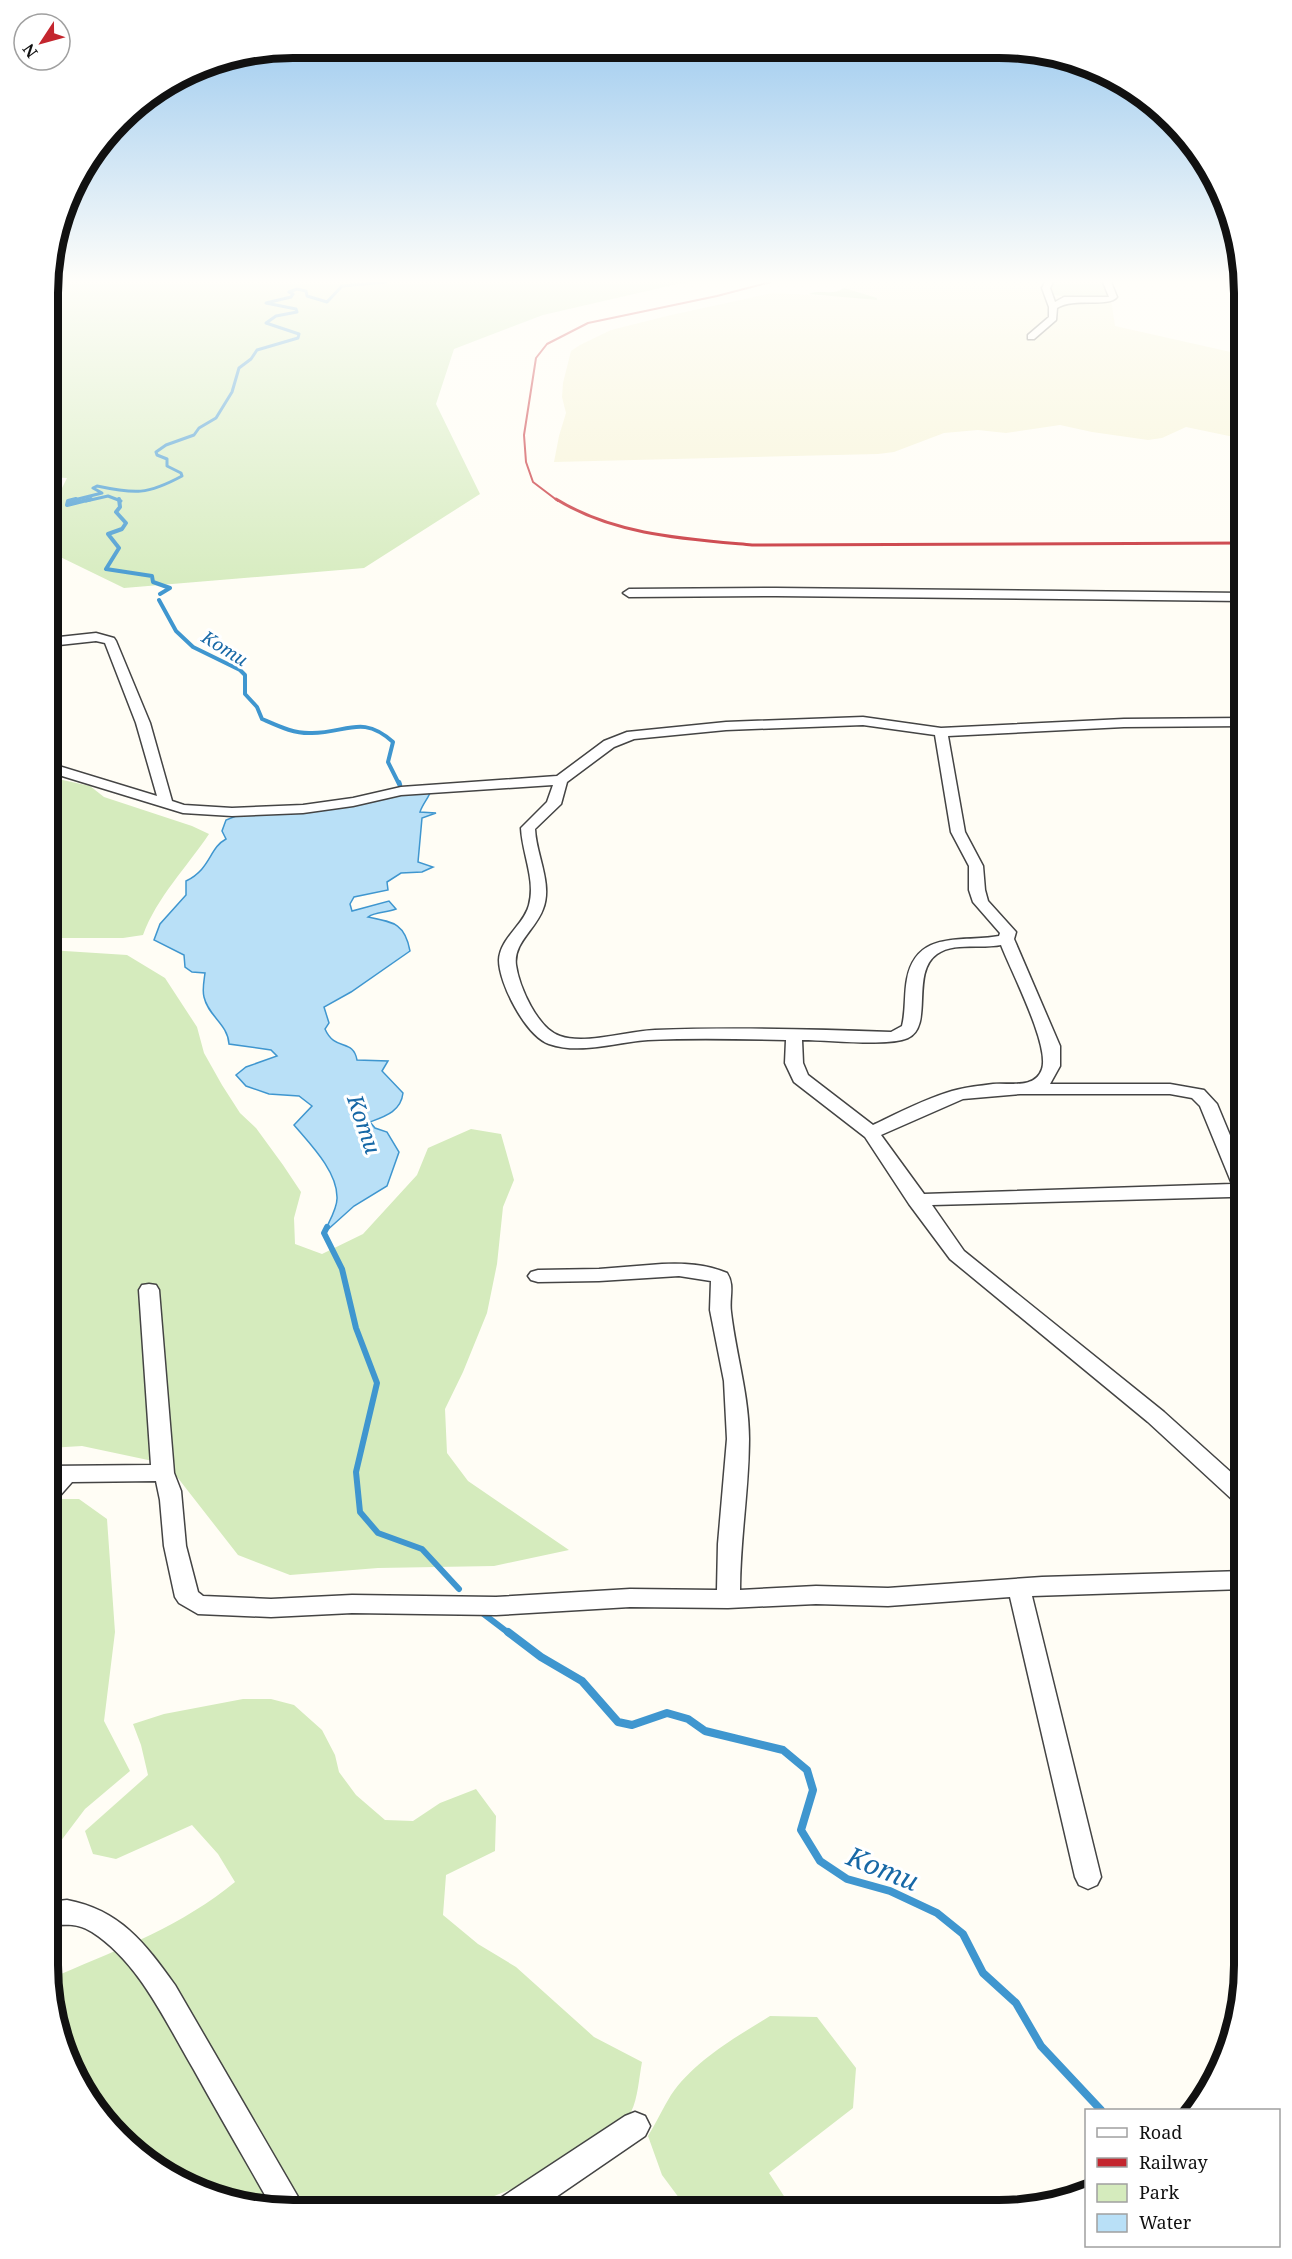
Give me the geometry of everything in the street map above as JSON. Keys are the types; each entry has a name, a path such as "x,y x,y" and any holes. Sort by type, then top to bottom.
{"street":[{"path":"629,593 776,592 1234,597"},
{"path":"58,641 96,637 110,641 143,723 166,804"},
{"path":"58,770 166,804 202,811 303,809 412,790 561,780 609,744 632,735 759,724 863,721 941,732 1124,723 1234,722"},
{"path":"871,1133 957,1095 994,1089 1029,1087 1041,1082 1050,1072 1053,1060 1051,1046 1006,939 1008,932 981,902 977,890 976,866 958,832 941,732"},
{"path":"561,780 554,804 528,828 527,839 538,890 537,904 531,920 508,951 508,967 532,1024 544,1035 563,1041 581,1043 638,1035 794,1033 892,1037 905,1033 911,1024 913,984 920,963 932,951 947,945 996,943 1006,939"},
{"path":"794,1033 794,1063 800,1078 871,1133 916,1200 957,1255 1156,1417 1234,1488"},
{"path":"994,1089 1170,1089 1198,1095 1209,1104 1234,1165"},
{"path":"916,1200 1234,1190"},
{"path":"538,1276 598,1275 666,1270 710,1271 720,1277 723,1284 720,1310 734,1381 738,1439 729,1544 728,1599"},
{"path":"149,1290 163,1473 168,1481 174,1516 174,1544 187,1597 198,1605 271,1608 352,1604 496,1606 630,1598 728,1599 816,1595 888,1597 1019,1588 1234,1580"},
{"path":"58,1474 163,1473"},
{"path":"1019,1588 1088,1877"},
{"path":"58,1912 74,1910 99,1920 149,1971 165,1994 285,2200"},
{"path":"525,2200 634,2126"}],"shaded area":[{"path":"563,387 1234,387 1234,436 1186,427 1162,438 1148,440 1060,425 1006,433 978,430 944,433 894,452 878,454 554,462 566,413 562,397"}],"green space":[{"path":"58,387 441,387 436,404 480,494 364,568 124,588 58,556 58,496 67,478 58,477"},
{"path":"58,779 90,786 104,797 192,826 209,834 164,895 143,935 123,938 58,938"},
{"path":"58,951 127,955 165,978 197,1027 204,1053 222,1085 240,1113 256,1128 301,1192 294,1218 295,1244 322,1254 363,1234 417,1175 428,1148 471,1129 501,1134 514,1180 503,1207 497,1264 487,1313 445,1409 447,1453 468,1481 569,1550 494,1566 378,1568 290,1575 238,1555 167,1464 82,1446 58,1447"},
{"path":"58,1499 79,1499 107,1519 115,1632 104,1721 130,1771 85,1809 58,1845"},
{"path":"243,1699 271,1699 294,1705 322,1730 335,1755 339,1772 356,1795 385,1820 413,1821 440,1803 476,1789 496,1816 495,1851 446,1875 443,1915 478,1944 516,1967 594,2037 642,2062 637,2094 631,2112 620,2127 604,2141 561,2167 483,2200 278,2200 248,2196 204,2183 176,2169 150,2152 127,2132 98,2096 76,2055 63,2011 59,1974 107,1955 173,1923 235,1882 218,1854 192,1825 116,1859 93,1854 85,1831 148,1775 133,1724 164,1714"},
{"path":"770,2016 817,2017 856,2068 853,2108 769,2173 787,2200 681,2200 662,2175 648,2136 680,2083 703,2061"}],"water":[{"path":"432,788 420,812 436,813 422,818 418,862 433,867 422,872 401,873 387,882 388,890 354,897 350,904 352,911 389,901 396,909 368,917 384,920 401,929 410,951 351,992 324,1007 329,1023 325,1029 329,1036 352,1049 357,1060 388,1061 382,1071 403,1093 402,1099 392,1112 370,1122 375,1128 387,1132 399,1152 387,1186 354,1206 324,1233 336,1206 336,1187 322,1158 294,1125 312,1106 299,1096 269,1094 246,1086 236,1075 246,1067 277,1056 271,1050 229,1044 222,1025 206,1004 203,991 205,973 192,972 185,967 184,955 154,940 160,924 186,895 186,881 200,871 220,843 226,839 222,831 226,820 241,814"}],"waterway":[{"name":"Komu","path":"70,501 102,493 93,488 97,486 131,491 150,490 182,476 181,473 167,466 167,459 157,455 156,452 166,445 194,435 199,428 216,418 233,387"},
{"name":"Komu","path":"86,501 108,496 119,500"},
{"name":"Komu","path":"76,499 68,501 67,505 91,499"},
{"name":"Komu","path":"119,500 120,507 116,512 126,523 122,529 108,534 119,548 106,569 152,576 153,582 170,588 160,594"},
{"name":"Komu","path":"159,600 176,631 193,647 240,670 245,675 245,694 257,707 262,719 286,729 305,733 354,727 372,729 393,742 388,762 399,784"},
{"name":"Komu","path":"327,1227 324,1233 342,1269 356,1328 377,1383 356,1472 360,1512 378,1533 422,1549 459,1589"},
{"name":"Komu","path":"481,1612 510,1634"},
{"name":"Komu","path":"508,1632 541,1657 582,1681 618,1722 632,1725 667,1713 688,1719 705,1731 783,1750 807,1770 813,1790 801,1830 820,1861 847,1879 890,1891 937,1913 963,1934 983,1973 1016,2003 1041,2046 1100,2109"}],"railway":[{"path":"531,387 524,435 526,462 533,482 558,501"},
{"path":"556,499 602,521 626,528 676,537 752,545 1234,543"}]}
